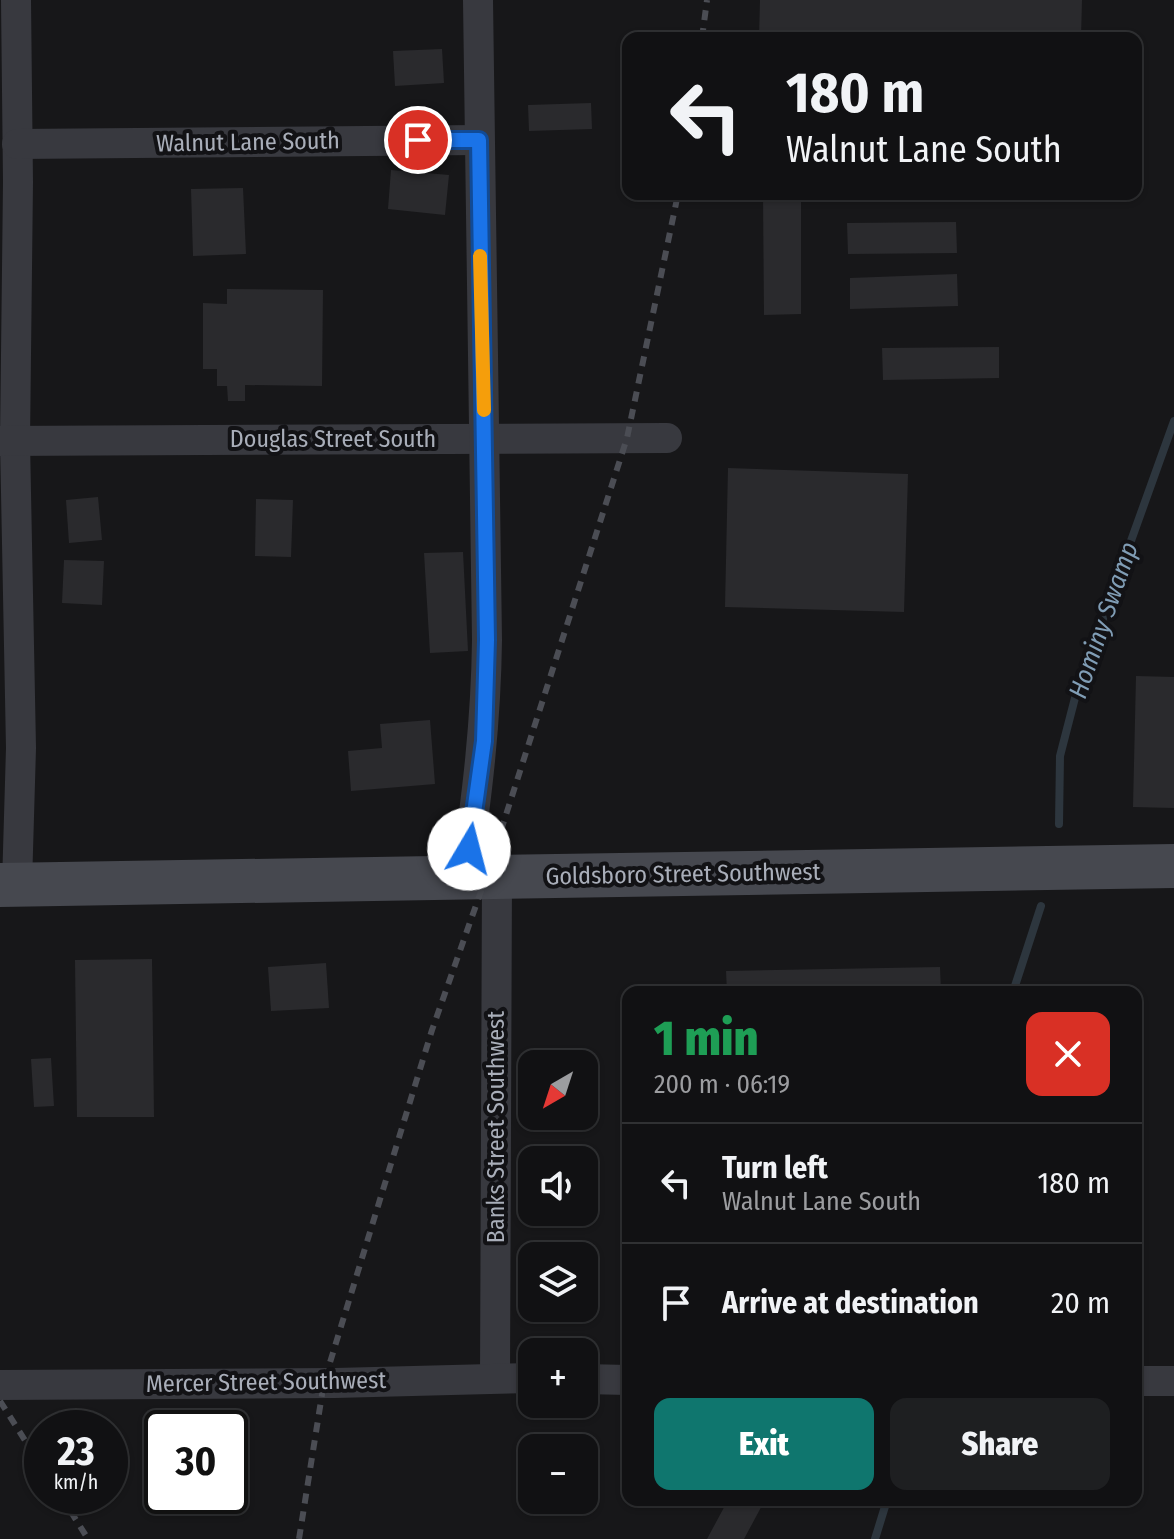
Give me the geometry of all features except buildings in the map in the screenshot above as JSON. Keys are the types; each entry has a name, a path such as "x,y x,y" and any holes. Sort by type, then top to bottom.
{"street":[{"path":"8,885 21,748 8,441 17,144 16,0"},
{"name":"Banks Street Southwest","path":"478,0 486,717 481,877 495,1377"},
{"name":"Walnut Lane South","path":"17,144 479,140"},
{"name":"Douglas Street South","path":"8,441 667,438"},
{"name":"Goldsboro Street Southwest","path":"8,885 1174,866"},
{"name":"Mercer Street Southwest","path":"0,1385 335,1383 518,1378"},
{"path":"598,1379 622,1380"},
{"path":"1142,1381 1174,1381"}],"waterway":[{"name":"Hominy Swamp","path":"1059,824 1060,756 1076,694 1174,421"},
{"name":"Hominy Swamp","path":"1015,986 1041,906"},
{"name":"Hominy Swamp","path":"875,1539 885,1506"}],"railway":[{"path":"703,32 707,0"},
{"path":"299,1539 324,1382 432,1030 486,877 627,438 677,200"},
{"path":"0,1401 24,1439"},
{"path":"72,1514 88,1539"}],"slow traffic":[{"path":"480,256 484,410"}],"route":[{"path":"418,140 479,140 486,717 469,849"}]}
